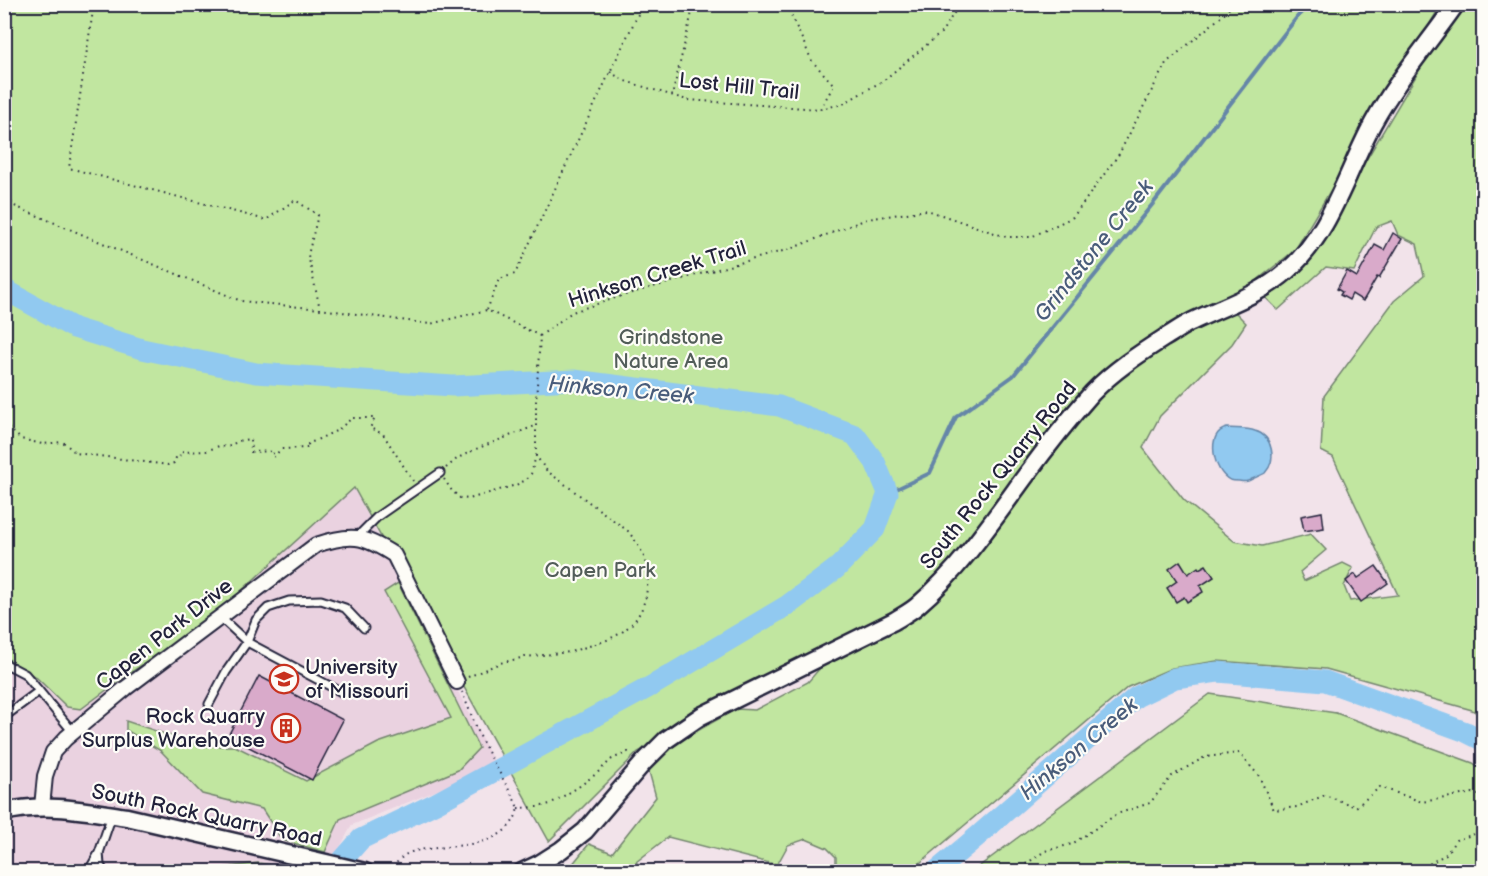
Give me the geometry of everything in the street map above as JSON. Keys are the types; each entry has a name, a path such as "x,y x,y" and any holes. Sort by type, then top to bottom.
{"street":[{"name":"South Rock Quarry Road","path":"522,872 561,850 585,831 644,762 666,740 701,716 916,608 940,585 968,552 1059,430 1097,388 1140,353 1189,323 1265,287 1287,271 1304,254 1320,232 1390,93 1456,4"},
{"path":"357,537 376,544 394,555 457,682"},
{"name":"Capen Park Drive","path":"42,807 45,776 53,752 73,732 126,688 316,545 334,538 357,537"},
{"name":"South Rock Quarry Road","path":"4,812 42,807 127,817 365,872"}],"lane":[{"path":"357,537 378,516 440,473"},
{"path":"209,704 226,672 247,642 256,620 268,608 289,601 321,600 345,608 364,628"},
{"path":"220,617 247,642 344,693"},
{"path":"4,663 25,674 73,732"},
{"path":"4,717 39,691"},
{"path":"88,872 99,853 112,815"},
{"path":"99,853 100,865 104,872"}],"path":[{"path":"94,4 69,168 266,220 295,200 318,215 308,255 320,309"},
{"path":"335,4 340,6 349,4"},
{"path":"545,4 547,6 550,4"},
{"path":"487,310 499,279 515,274 643,4"},
{"path":"673,92 694,4"},
{"name":"Lost Hill Trail","path":"610,72 625,81 687,100 820,109 834,85 812,61 786,4"},
{"path":"820,109 843,104 884,80 941,33 960,4"},
{"name":"Hinkson Creek Trail","path":"540,336 572,312 790,249 867,219 927,210 1006,237 1031,237 1073,217 1119,154 1166,63 1233,4"},
{"path":"4,173 12,205 241,301 430,324 487,310 540,336 535,426 536,456 531,474 526,480 516,485 469,499 460,498 452,491 440,473 458,458 476,449 535,426"},
{"path":"4,424 21,439 42,444 63,442 76,453 168,465 174,463 177,455 182,456 183,452 206,451 219,446 228,447 238,441 250,439 251,452 273,451 273,458 281,449 309,448 308,444 338,430 352,418 375,418 370,428 383,434 418,489"},
{"path":"389,872 408,853 491,839 504,831 514,820 518,808 473,723 457,682 500,663 525,657 570,652 621,633 634,622 646,597 648,578 645,559 628,531 547,471 536,456"},
{"path":"518,808 550,804 577,788 612,759 628,752 644,762"},
{"path":"1017,872 1045,852 1072,844 1117,814 1150,803 1172,776 1204,757 1239,753 1259,776 1274,810 1297,807 1325,795 1356,807 1380,788 1422,802 1473,793 1484,797"},
{"path":"1383,872 1392,868 1417,868 1429,864 1446,854 1456,840 1484,831"}],"shaded area":[{"name":"University of Missouri","path":"352,485 494,762 470,777 352,825 327,871 5,871 4,655"}],"green space":[{"name":"Grindstone Nature Area","path":"4,5 1441,5 1295,250 1221,311 1234,311 1246,323 1232,344 1160,416 1143,448 1184,500 1234,541 1262,546 1311,534 1326,550 1300,572 1304,581 1343,563 1353,568 1344,586 1350,601 1398,595 1333,457 1321,451 1324,396 1394,301 1424,276 1417,244 1398,235 1392,221 1376,227 1354,271 1326,267 1278,310 1265,297 1305,263 1458,5 1483,5 1483,716 1472,710 1326,669 1217,661 1172,668 1128,687 920,863 907,871 886,872 866,869 865,871 836,871 836,857 827,848 806,839 788,845 777,865 668,837 636,862 644,871 567,871 589,844 612,853 656,797 648,768 667,748 736,709 755,710 808,682 820,668 916,616 907,613 638,752 549,841 354,488 206,623 128,674 81,709 67,707 37,678 5,657"},
{"path":"398,583 479,748 458,770 340,819 325,852 282,840 262,809 202,794 161,751 126,730 126,721 201,746 235,746 306,781 378,743 451,718 384,592"},
{"path":"1210,694 1336,713 1473,763 1483,770 1483,871 973,871"},
{"path":"258,863 311,871 211,871"}],"water":[{"path":"1227,428 1252,430 1266,438 1272,455 1269,468 1265,473 1244,482 1231,480 1224,476 1216,461 1214,444 1220,431"}],"building":[{"path":"1393,233 1402,239 1363,301 1352,294 1349,300 1340,295 1342,292 1337,289 1347,271 1357,277 1375,245 1384,250"},
{"path":"1322,512 1324,528 1304,531 1301,516"},
{"path":"1180,561 1188,574 1206,565 1214,577 1200,586 1203,592 1187,602 1184,597 1176,602 1167,588 1177,581 1169,569"},
{"path":"1376,566 1388,583 1361,602 1346,581 1355,574 1358,578"},
{"name":"Rock Quarry Surplus Warehouse","path":"259,676 343,720 312,780 228,736"}],"waterway":[{"name":"Grindstone Creek","path":"888,493 930,473 956,417 1013,376 1156,200 1309,4"},
{"name":"Hinkson Creek","path":"4,289 74,328 142,349 256,373 453,386 574,380 779,406 855,435 875,462 888,493 875,529 837,568 788,605 655,684 436,803 361,839 332,872"},
{"name":"Hinkson Creek","path":"935,872 1136,697 1175,678 1218,672 1325,681 1466,732 1484,741"}],"place":[{"name":"University of Missouri","path":"284,679"},
{"name":"Rock Quarry Surplus Warehouse","path":"286,728"}],"park label":[{"name":"Capen Park","path":"600,570"}]}
